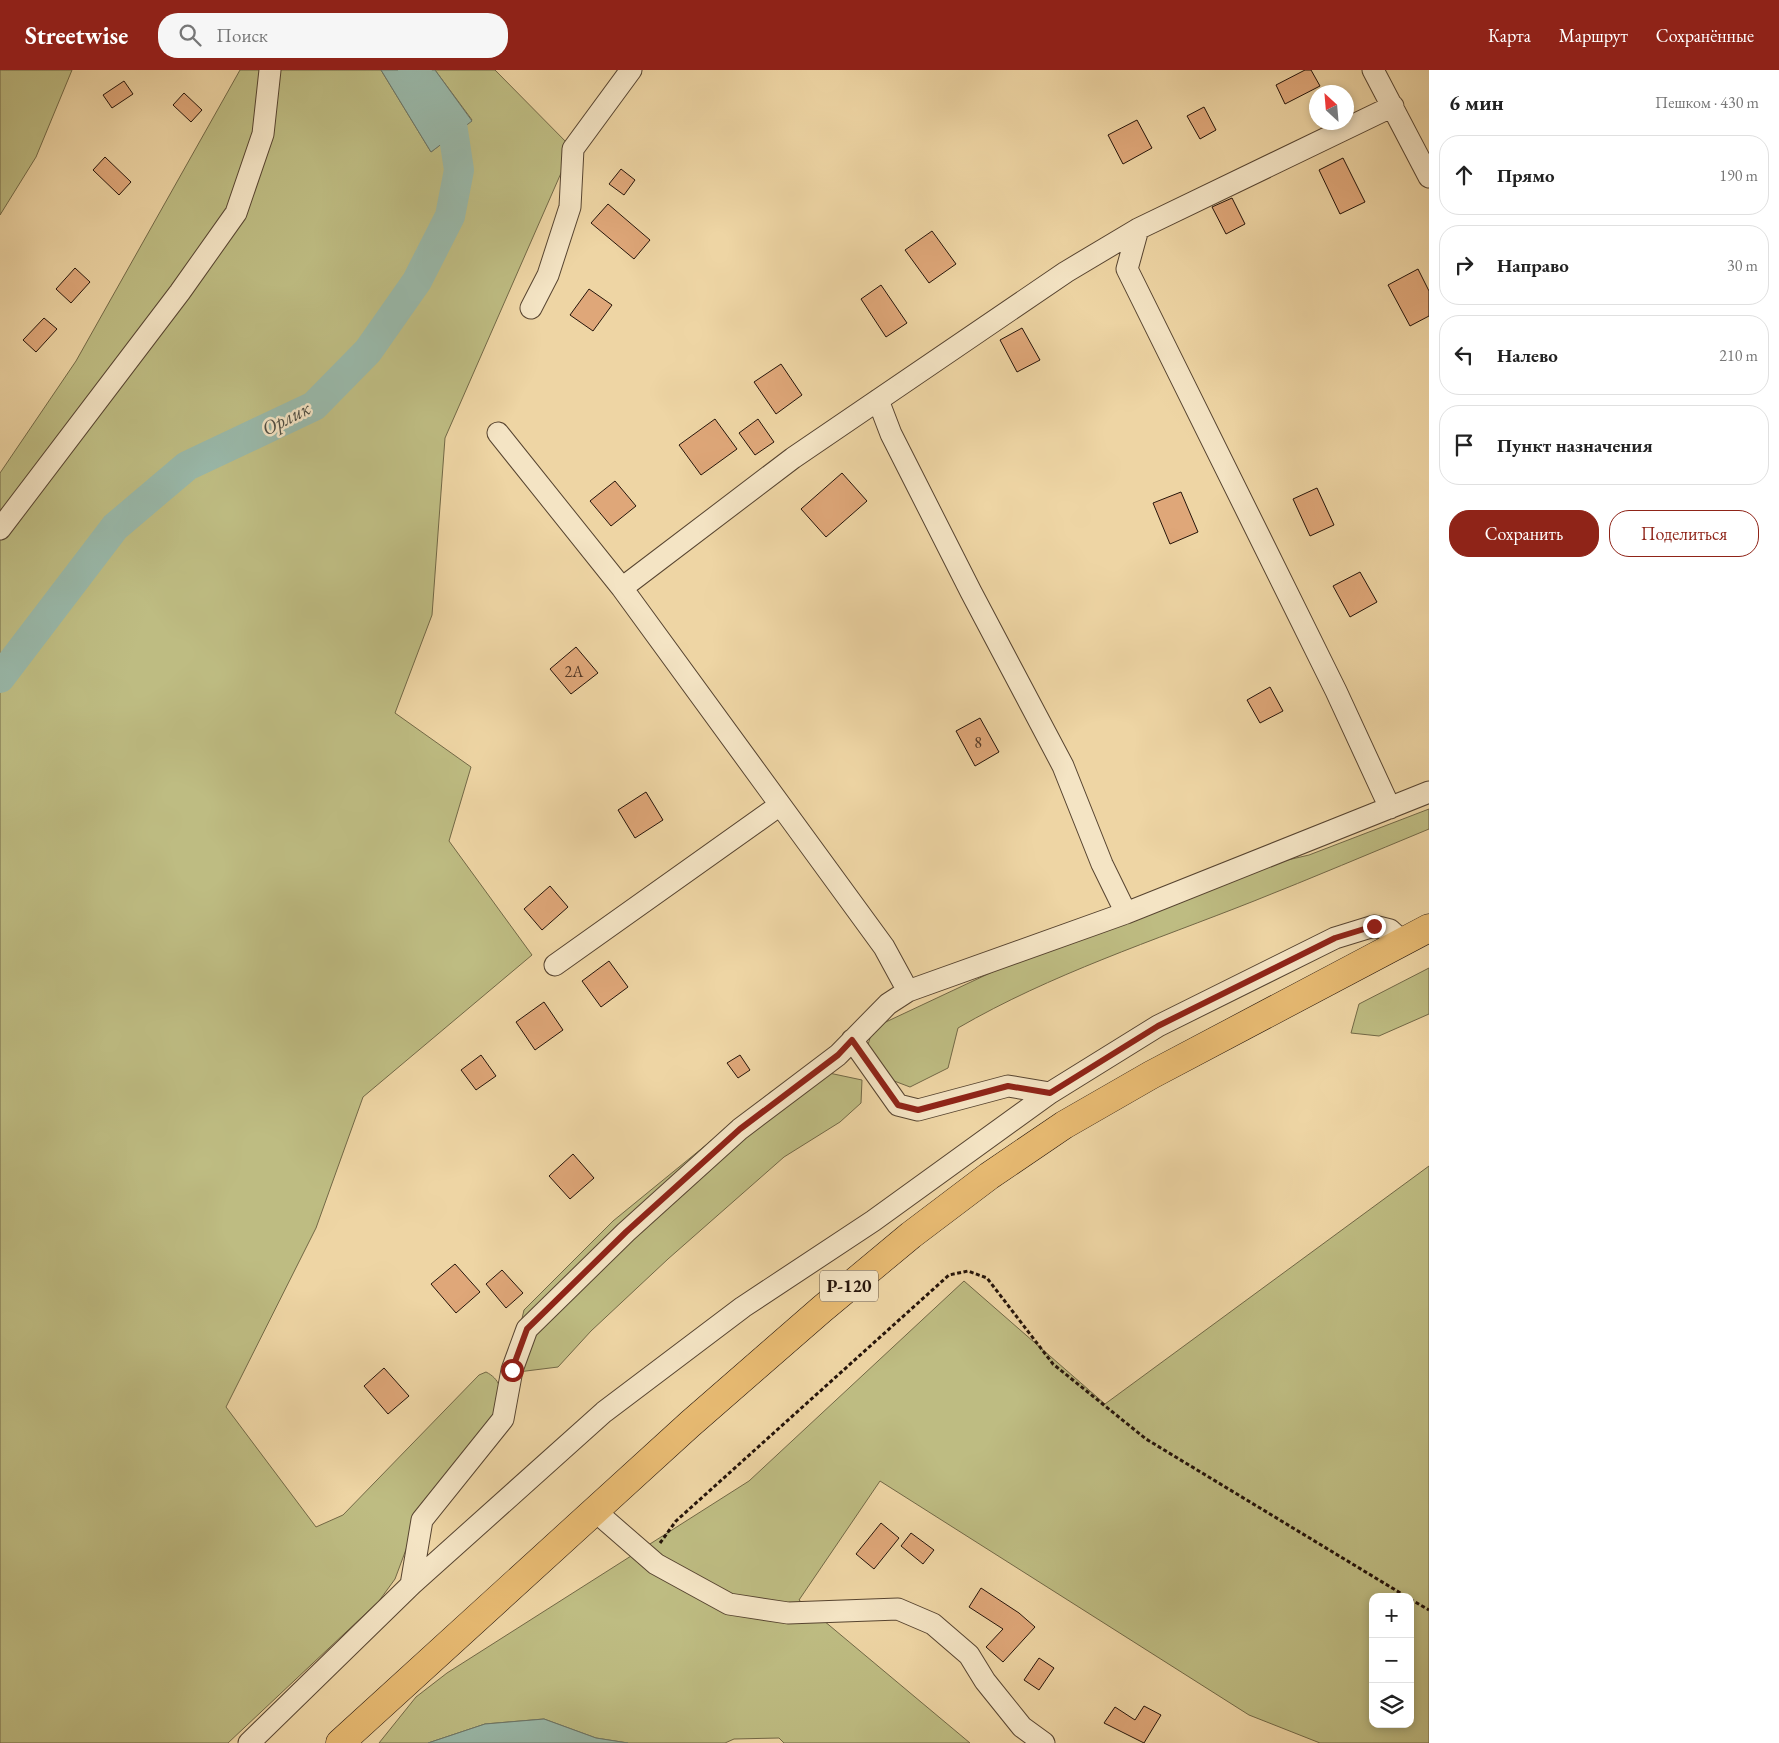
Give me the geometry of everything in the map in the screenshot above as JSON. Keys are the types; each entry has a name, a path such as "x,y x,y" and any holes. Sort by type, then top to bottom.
{"highway":[{"name":"Р-120","path":"340,1743 595,1511 822,1309 911,1235 989,1176 1064,1125 1143,1079 1429,928"}],"street":[{"path":"0,528 180,292 236,213 263,134 270,70"},
{"path":"530,308 548,276 570,207 574,149 632,70"},
{"path":"1373,70 1429,177"},
{"path":"622,588 793,458 1066,272 1138,229 1393,106"},
{"path":"1138,229 1127,269 1336,691 1390,808"},
{"path":"878,400 891,434 967,584 1063,766 1102,864 1126,913"},
{"path":"498,433 622,588 884,947 908,991"},
{"path":"411,1585 422,1520 502,1419 512,1370 527,1329 626,1232 740,1129 838,1055 888,1004 908,991 1126,913 1429,792"},
{"path":"555,965 780,805"},
{"path":"249,1743 411,1585 604,1412 743,1307 873,1221 1050,1093 1158,1026 1335,938 1374,926 1390,930 1402,941"},
{"path":"852,1040 898,1105 918,1110 1008,1086 1050,1093"},
{"path":"595,1511 656,1564 729,1604 788,1613 898,1609 933,1624 969,1655 985,1682 1022,1727 1044,1743"}],"path":[{"path":"649,1558 676,1522 942,1281 950,1275 968,1271 987,1278 1053,1364 1146,1439 1400,1593"},
{"path":"1414,1601 1429,1610"}],"shaded area":[{"path":"0,70 72,70 36,157 0,215"},
{"path":"240,70 381,70 431,152 472,120 435,70 495,70 572,148 445,438 432,615 395,713 471,767 449,841 532,955 363,1097 316,1228 226,1407 316,1527 343,1515 479,1375 486,1372 494,1378 499,1385 501,1404 417,1520 395,1579 379,1601 228,1743 0,1743 0,473 76,361"},
{"path":"381,70 435,70 472,121 431,152"},
{"path":"1429,809 1429,829 1254,901 1103,959 993,1009 958,1028 948,1068 910,1087 881,1076 864,1058 873,1028 1054,943 1219,876 1309,855"},
{"path":"1429,968 1429,1014 1379,1036 1351,1033 1359,1004"},
{"path":"829,1073 862,1080 861,1103 840,1122 784,1157 668,1259 591,1331 558,1367 518,1372 516,1344 524,1310 613,1221 772,1091"},
{"path":"1429,1166 1429,1743 1320,1743 1249,1715 880,1481 799,1600 970,1743 784,1743 779,1738 734,1739 725,1743 628,1743 596,1738 544,1719 485,1724 428,1743 379,1743 416,1697 447,1673 749,1481 964,1281 1105,1404"},
{"path":"544,1719 596,1738 628,1743 428,1743 485,1724"}],"building":[{"path":"1305,70 1311,70 1319,85 1309,85 1309,92 1285,104 1276,85"},
{"path":"124,81 133,94 112,108 103,95"},
{"path":"184,93 202,110 191,122 173,105"},
{"path":"1204,107 1216,130 1200,139 1187,116"},
{"path":"1137,120 1152,148 1123,164 1108,135"},
{"path":"105,157 131,182 119,195 93,170"},
{"path":"1343,158 1365,202 1340,214 1319,170"},
{"path":"621,169 635,180 624,195 609,184"},
{"path":"1232,198 1245,224 1226,234 1212,207"},
{"path":"608,204 650,240 634,259 591,223"},
{"path":"932,231 956,264 929,283 905,250"},
{"path":"75,268 90,282 71,303 56,289"},
{"path":"1418,269 1429,291 1429,316 1410,326 1388,285"},
{"path":"881,285 907,323 886,337 861,299"},
{"path":"589,289 612,305 593,331 570,315"},
{"path":"44,318 57,329 36,352 23,340"},
{"path":"1022,328 1040,360 1017,372 1000,340"},
{"path":"781,364 802,395 776,414 754,382"},
{"path":"715,419 737,449 701,475 679,445"},
{"path":"758,419 774,442 755,455 739,433"},
{"path":"842,473 867,501 826,537 801,509"},
{"path":"615,481 636,506 611,526 590,501"},
{"path":"1317,488 1334,525 1310,536 1293,499"},
{"path":"1181,492 1198,532 1170,544 1153,503"},
{"path":"1360,572 1377,602 1350,617 1333,586"},
{"path":"576,647 598,673 571,694 550,669"},
{"path":"1270,687 1283,711 1260,723 1247,700"},
{"path":"980,718 999,752 975,766 956,731"},
{"path":"646,792 663,820 635,838 618,810"},
{"path":"550,886 568,907 542,930 524,909"},
{"path":"609,961 628,987 601,1007 582,981"},
{"path":"544,1002 563,1030 535,1050 516,1022"},
{"path":"481,1055 496,1076 476,1090 461,1070"},
{"path":"740,1055 750,1070 738,1078 727,1063"},
{"path":"573,1154 594,1178 570,1199 549,1176"},
{"path":"455,1264 480,1292 456,1313 431,1284"},
{"path":"502,1270 523,1293 506,1308 486,1284"},
{"path":"384,1368 409,1396 388,1414 364,1386"},
{"path":"881,1523 899,1538 874,1569 856,1554"},
{"path":"911,1533 934,1550 923,1564 901,1546"},
{"path":"981,1588 1019,1613 1035,1627 1003,1662 986,1647 1003,1629 969,1607"},
{"path":"1039,1658 1054,1668 1039,1690 1024,1680"},
{"path":"1144,1706 1161,1715 1144,1743 1104,1723 1115,1707 1135,1720"}],"waterway":[{"name":"Орлик","path":"0,678 115,527 187,466 314,406 368,351 417,281 450,216 459,170 452,124 413,70"}],"route":[{"path":"512,1370 527,1329 626,1232 740,1129 838,1055 852,1040 898,1105 918,1110 1008,1086 1050,1093 1158,1026 1335,938 1374,926"}]}
